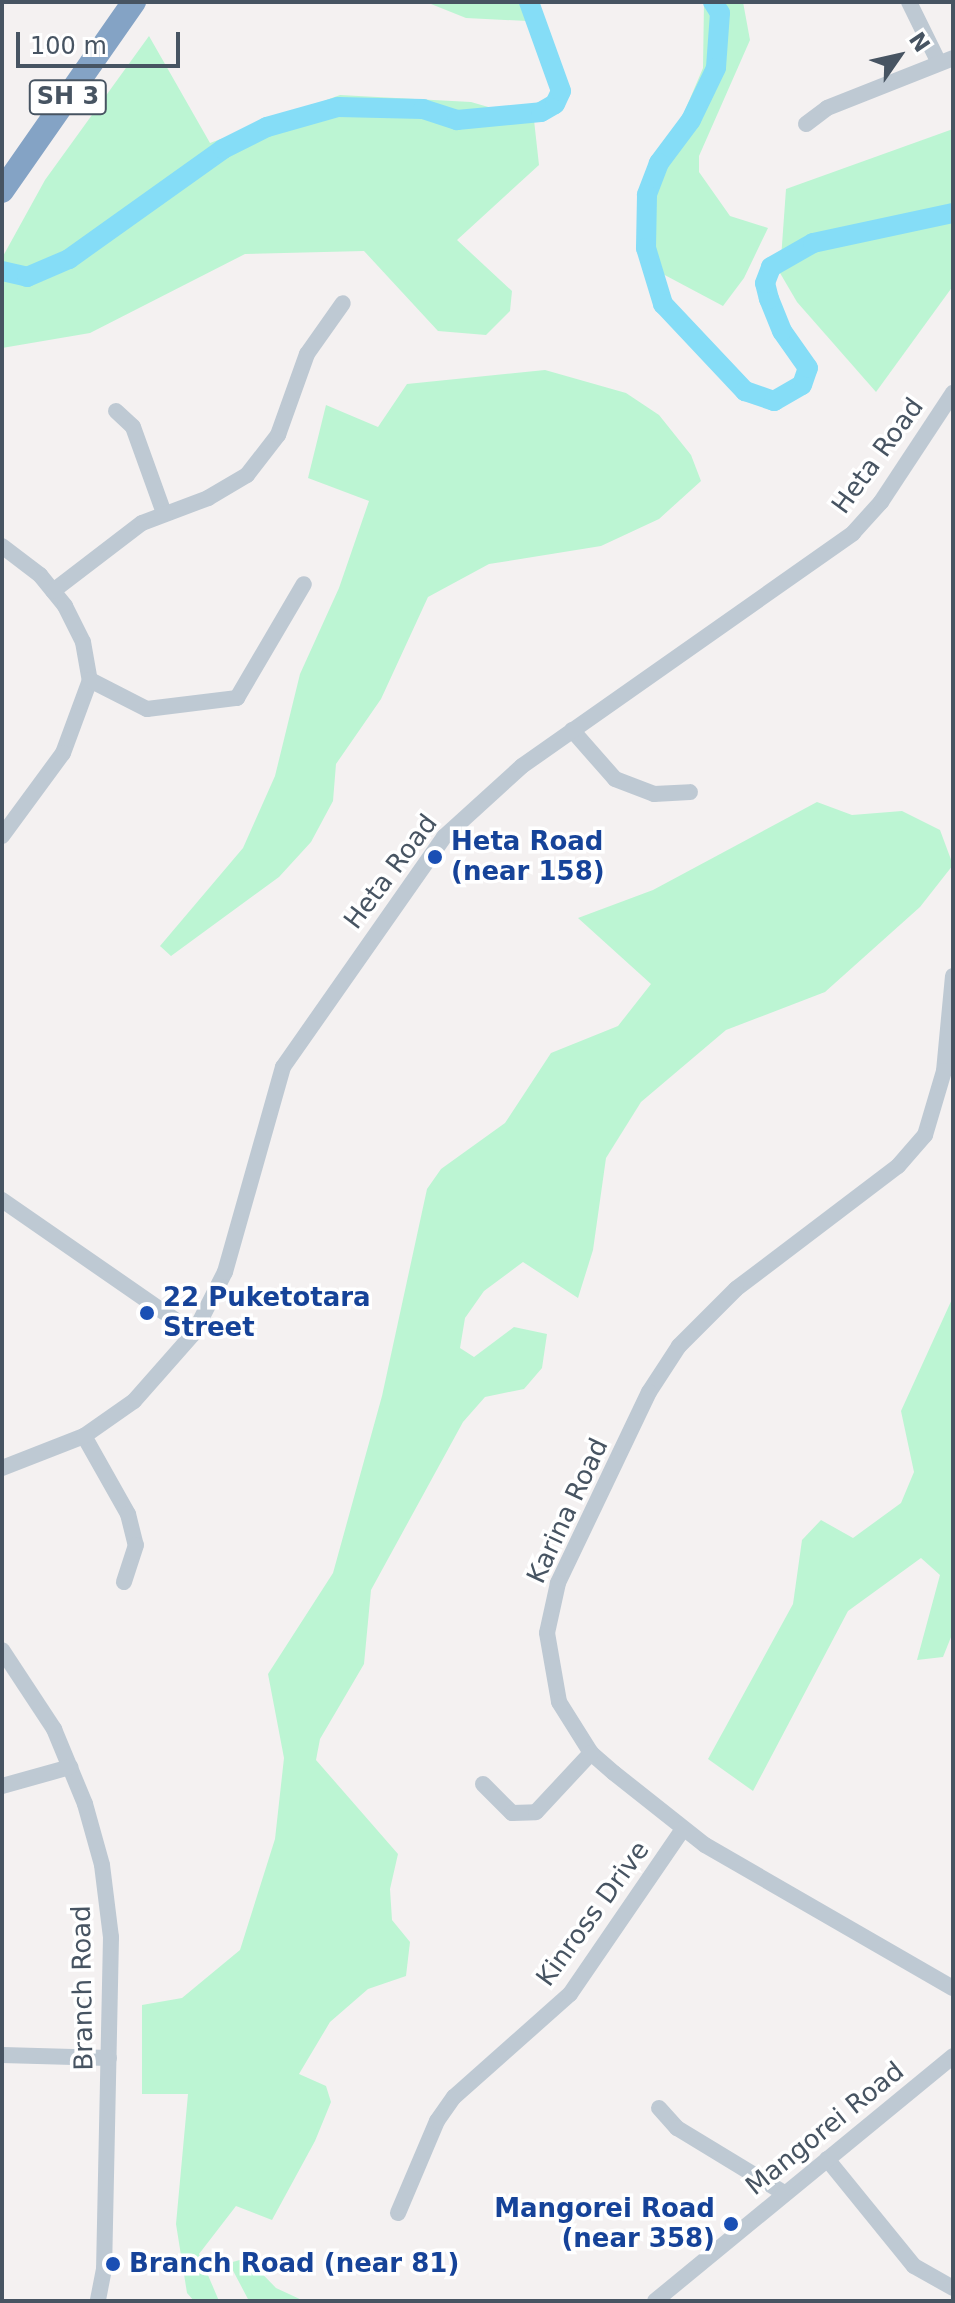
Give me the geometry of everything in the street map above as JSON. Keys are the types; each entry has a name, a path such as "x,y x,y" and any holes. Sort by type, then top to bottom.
{"highway":[{"name":"SH 3","path":"2,191 134,2"}],"street":[{"path":"806,124 827,108 946,60 909,2"},
{"path":"53,591 124,535 164,513 228,488 263,457 278,435 307,354 343,303"},
{"name":"Heta Road","path":"2,1468 84,1436 134,1401 194,1333 225,1272 273,1094 290,1052 444,837 491,792 572,730 853,533 881,502 953,393"},
{"path":"116,411 133,427 164,513"},
{"path":"2,546 53,591 83,642 90,680 63,753 2,836"},
{"path":"90,680 147,709 237,698 304,584"},
{"path":"572,730 615,779 654,794 690,792"},
{"name":"Karina Road","path":"953,976 942,1083 925,1135 898,1166 736,1289 679,1346 649,1392 558,1583 550,1609 548,1659 559,1702 591,1753 683,1829 953,1988"},
{"path":"2,1200 194,1333"},
{"path":"84,1436 128,1514 136,1545 124,1582"},
{"name":"Branch Road","path":"2,1650 54,1729 70,1767 102,1865 111,1937 104,2269 98,2301"},
{"path":"483,1784 512,1813 536,1812 591,1753"},
{"path":"2,1786 70,1767"},
{"name":"Kinross Drive","path":"398,2213 437,2121 454,2097 570,1994 683,1829"},
{"path":"2,2055 109,2058"},
{"name":"Mangorei Road","path":"655,2301 953,2056"},
{"path":"659,2108 677,2128 784,2193"},
{"path":"827,2159 914,2266 953,2288"}],"green space":[{"path":"426,2 530,2 527,21 466,18"},
{"path":"704,2 743,2 750,40 699,156 699,172 730,216 768,228 744,278 723,306 644,264 661,167 703,68"},
{"path":"149,36 210,143 340,95 471,102 534,120 539,165 457,240 512,291 510,311 486,335 438,331 364,251 245,254 90,333 2,348 2,258 45,180"},
{"path":"953,129 953,286 876,392 797,302 780,273 786,189"},
{"path":"545,370 626,393 659,415 691,455 701,481 659,519 601,546 489,564 428,597 381,699 336,764 333,801 311,842 279,877 171,956 160,946 243,848 275,776 300,674 339,588 369,501 308,478 326,405 378,427 407,384"},
{"path":"817,802 852,815 902,811 940,830 953,865 920,907 825,992 726,1030 641,1102 606,1158 593,1250 578,1298 523,1262 484,1291 465,1318 460,1348 474,1357 514,1327 547,1334 542,1368 524,1389 485,1397 463,1422 371,1590 364,1664 320,1739 316,1760 398,1854 390,1889 392,1920 410,1942 406,1976 368,1989 330,2022 299,2074 326,2086 331,2102 315,2141 272,2220 236,2206 199,2254 219,2301 194,2301 187,2293 176,2224 188,2094 142,2094 142,2005 182,1998 240,1950 275,1839 284,1758 268,1674 333,1573 382,1396 427,1189 441,1169 505,1123 551,1053 618,1026 651,984 578,918 653,890"},
{"path":"953,1297 953,1632 943,1657 917,1660 940,1575 921,1558 848,1611 753,1791 708,1759 793,1604 802,1540 821,1520 853,1538 901,1503 914,1472 901,1411"},
{"path":"247,2258 276,2288 304,2301 249,2301 229,2263"}],"waterway":[{"path":"2,271 27,277 69,259 223,149 267,127 338,107 423,109 457,120 541,112 555,104 561,91 529,2"},
{"path":"713,2 720,13 716,68 691,120 659,163 647,195 646,248 663,304 745,391 774,401 802,385 808,368 782,331 769,299 765,283 771,267 813,243 953,213"}],"place":[{"name":"Heta Road (near 158)","path":"435,857"},
{"name":"22 Puketotara Street","path":"147,1313"},
{"name":"Mangorei Road (near 358)","path":"731,2224"},
{"name":"Branch Road (near 81)","path":"113,2264"}]}
